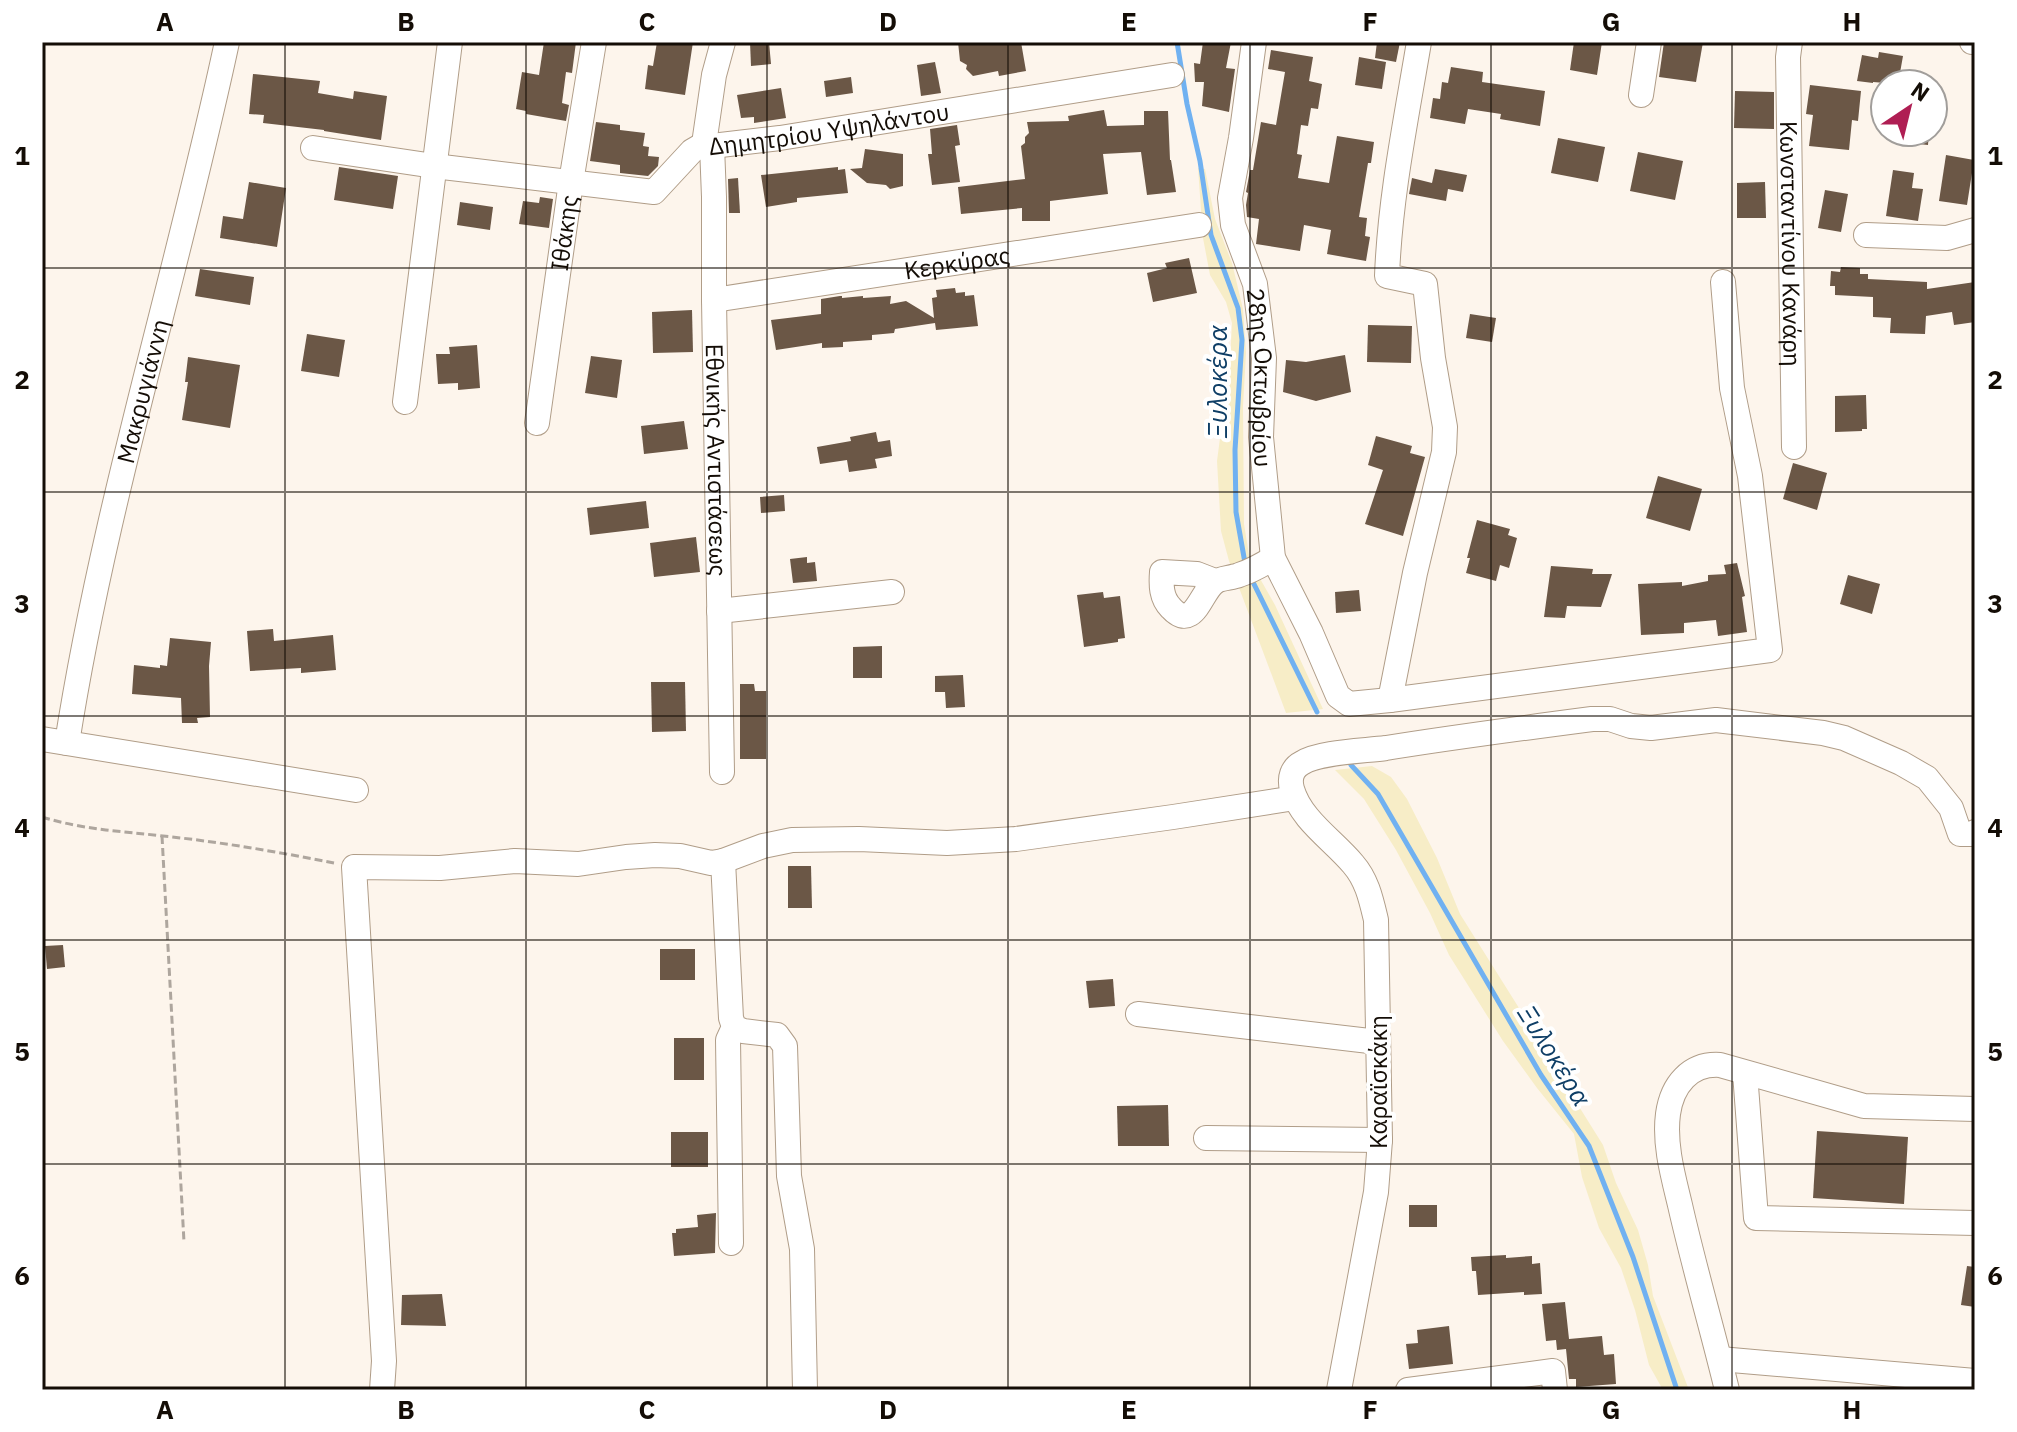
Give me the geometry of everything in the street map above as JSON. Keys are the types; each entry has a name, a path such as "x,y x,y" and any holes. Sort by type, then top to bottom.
{"street":[{"name":"Μακρυγιάννη","path":"67,743 104,547 192,198 227,42"},
{"path":"405,402 450,42"},
{"name":"Ιθάκης","path":"537,423 594,42"},
{"name":"Εθνικής Αντιστάσεως","path":"722,772 714,197 708,145 714,75 723,42"},
{"name":"28ης Οκτωβρίου","path":"1254,42 1230,198 1233,225 1255,284 1264,358 1261,437 1245,571 1311,633 1334,691 1343,701 1357,704 1390,700"},
{"path":"1419,42 1395,190 1387,276 1425,284 1445,427 1444,452 1415,573 1390,700 1770,650 1750,476 1732,388 1723,282"},
{"path":"1641,95 1649,42"},
{"name":"Κωνσταντίνου Κανάρη","path":"1790,42 1794,447"},
{"name":"Δημητρίου Υψηλάντου","path":"313,148 654,192 692,151 708,145 780,138 1172,75"},
{"name":"Κερκύρας","path":"714,300 1199,225"},
{"path":"1866,235 1947,238 1975,230"},
{"path":"719,611 892,592"},
{"path":"382,1390 384,1361 354,867 440,868 515,861 560,865 655,855 680,856 711,863 792,840 848,838 947,843 1016,839 1295,798 1290,785 1293,771 1302,762 1321,756 1592,719 1610,719 1651,728 1716,720 1823,733 1857,743 1927,778 1951,808 1960,834 1975,832"},
{"path":"42,739 356,790"},
{"name":"Καραϊσκάκη","path":"1295,798 1318,829 1353,863 1371,898 1376,920 1380,1140 1373,1213 1339,1390"},
{"path":"723,861 734,1027 728,1040 731,1243"},
{"path":"1138,1014 1378,1042"},
{"path":"734,1027 777,1035 785,1046 789,1176 802,1249 805,1390"},
{"path":"1727,1390 1688,1241 1669,1152 1667,1121 1670,1102 1680,1082 1701,1067 1720,1065 1864,1106 1975,1109"},
{"path":"1745,1073 1756,1218 1975,1223"},
{"path":"1206,1138 1380,1140"},
{"path":"1720,1359 1937,1384 1975,1381"},
{"path":"1408,1390 1553,1371 1555,1390"}],"path":[{"path":"42,817 112,832 236,846 354,867"},
{"path":"162,836 184,1242"}],"sand":[{"path":"1198,168 1205,169 1215,219 1232,263 1243,309 1246,353 1244,524 1250,561 1275,605 1323,709 1286,713 1229,561 1221,531 1217,461 1232,323 1226,302 1210,275 1203,238"},
{"path":"1372,766 1391,777 1407,799 1437,858 1460,914 1519,1008 1546,1061 1603,1145 1616,1183 1638,1230 1653,1296 1689,1390 1663,1390 1649,1365 1621,1268 1599,1228 1582,1177 1574,1134 1503,1041 1449,955 1396,850 1364,799 1335,770"}],"building":[{"path":"544,42 576,42 572,73 566,72 562,103 569,105 566,121 526,114 526,111 516,109 522,72 539,75"},
{"path":"657,42 693,42 685,95 645,89 648,65 653,66"},
{"path":"750,42 769,42 771,64 751,66"},
{"path":"958,42 1021,42 1026,71 999,76 998,71 973,76 966,69 967,65 960,61"},
{"path":"1203,42 1231,42 1226,68 1235,69 1229,112 1202,106 1204,82 1195,82 1194,63 1200,64"},
{"path":"1377,42 1400,42 1396,62 1375,58"},
{"path":"1574,42 1602,42 1597,75 1570,70"},
{"path":"1664,42 1703,42 1696,82 1659,77"},
{"path":"1271,50 1313,57 1309,81 1322,84 1318,109 1311,108 1308,126 1301,125 1297,154 1302,155 1298,178 1329,183 1337,136 1374,142 1359,217 1367,218 1365,236 1370,237 1366,261 1327,254 1331,230 1304,225 1300,251 1256,244 1259,219 1247,217 1246,192 1261,122 1276,125 1285,72 1268,69"},
{"path":"1879,52 1903,56 1901,68 1869,68 1869,82 1857,81 1862,55 1878,58"},
{"path":"1359,57 1386,62 1382,89 1355,85"},
{"path":"935,62 941,93 921,96 917,65"},
{"path":"1451,67 1483,72 1482,82 1545,91 1540,126 1500,119 1501,114 1468,109 1465,124 1430,118 1433,98 1440,99 1442,82 1448,83"},
{"path":"253,74 320,81 318,93 353,99 354,91 387,96 381,140 263,123 264,115 249,114"},
{"path":"851,77 853,93 826,97 824,81"},
{"path":"1810,85 1861,91 1858,121 1852,120 1849,150 1809,146 1813,115 1806,114"},
{"path":"781,88 786,118 754,123 754,117 741,118 737,95"},
{"path":"1735,91 1774,92 1774,129 1734,128"},
{"path":"1104,110 1107,126 1144,125 1144,111 1168,111 1170,160 1176,192 1147,195 1141,152 1103,154 1108,194 1050,201 1050,221 1022,221 1022,208 961,214 958,187 1025,179 1021,146 1029,133 1027,122 1069,121 1068,116"},
{"path":"596,122 620,125 620,130 645,133 643,146 649,147 648,156 659,157 658,166 648,176 620,173 620,165 590,161"},
{"path":"957,125 960,145 955,146 960,182 932,185 928,154 932,154 930,129"},
{"path":"1558,138 1605,147 1598,182 1551,173"},
{"path":"865,149 903,154 903,186 890,189 886,185 867,183 850,169 862,168"},
{"path":"1638,152 1683,161 1675,200 1630,191"},
{"path":"1946,155 1974,160 1967,205 1939,201"},
{"path":"339,167 398,176 393,209 334,200"},
{"path":"838,167 838,170 845,169 848,193 797,198 797,202 766,207 761,175"},
{"path":"1435,169 1467,175 1463,192 1448,189 1446,201 1409,194 1412,178 1432,183"},
{"path":"1893,170 1914,173 1912,188 1923,189 1918,221 1886,216"},
{"path":"738,178 740,213 729,213 728,179"},
{"path":"249,182 286,188 277,247 220,238 223,216 243,219"},
{"path":"1765,182 1766,218 1737,218 1737,183"},
{"path":"1825,190 1848,194 1841,232 1818,228"},
{"path":"540,197 553,199 549,228 519,224 523,201 539,203"},
{"path":"460,202 493,207 490,230 457,225"},
{"path":"1189,258 1197,293 1153,302 1147,273 1167,268 1165,263"},
{"path":"1841,267 1860,268 1860,274 1868,274 1868,279 1927,282 1927,289 1975,282 1975,322 1954,325 1952,312 1926,316 1925,334 1890,333 1891,318 1873,317 1873,297 1835,295 1835,286 1830,286 1831,271 1840,272"},
{"path":"200,269 254,277 250,305 195,296"},
{"path":"955,288 956,293 974,295 978,326 936,330 935,323 872,335 872,340 843,342 843,347 822,348 822,343 776,350 771,320 821,314 821,299 891,296 890,304 906,301 934,318 932,298 937,297 936,290"},
{"path":"692,310 693,352 653,353 652,312"},
{"path":"1470,314 1496,318 1492,342 1466,338"},
{"path":"1368,325 1412,326 1411,363 1367,362"},
{"path":"307,334 345,340 339,377 301,371"},
{"path":"477,345 480,388 458,390 458,383 438,384 436,354 450,354 449,347"},
{"path":"1345,355 1351,392 1316,401 1283,392 1286,360 1306,362"},
{"path":"591,356 622,360 617,398 585,393"},
{"path":"188,357 240,365 230,428 182,420"},
{"path":"1866,395 1867,429 1835,432 1835,396"},
{"path":"684,421 688,449 644,454 641,426"},
{"path":"876,432 878,442 890,440 892,456 875,459 877,468 849,472 847,460 820,464 817,447 851,441 850,437"},
{"path":"1376,436 1412,446 1410,453 1425,457 1403,536 1365,524 1383,470 1368,465"},
{"path":"1793,463 1827,473 1817,510 1783,499"},
{"path":"1658,476 1702,489 1690,531 1646,518"},
{"path":"784,495 785,511 761,513 760,497"},
{"path":"646,501 649,528 590,535 587,508"},
{"path":"1477,520 1510,529 1508,535 1517,538 1509,568 1500,565 1496,581 1466,573"},
{"path":"696,537 700,572 654,577 650,543"},
{"path":"807,557 807,563 815,562 817,581 793,583 790,559"},
{"path":"1737,563 1745,596 1742,597 1747,632 1718,636 1716,620 1684,623 1684,633 1641,635 1638,584 1682,582 1682,586 1708,581 1708,575 1726,574 1724,565"},
{"path":"1551,566 1593,569 1592,574 1612,574 1601,607 1567,606 1565,618 1544,617"},
{"path":"1848,575 1880,584 1872,614 1840,604"},
{"path":"1359,590 1361,611 1336,613 1335,592"},
{"path":"1103,592 1104,598 1120,596 1125,638 1118,639 1118,642 1084,647 1077,595"},
{"path":"273,629 274,641 333,635 336,670 301,673 301,668 250,671 247,631"},
{"path":"170,638 211,642 210,717 197,718 198,723 182,723 181,698 132,694 134,665 167,666"},
{"path":"882,646 882,678 853,678 853,647"},
{"path":"963,675 965,707 946,708 945,692 935,692 935,676"},
{"path":"651,682 685,682 686,731 652,732"},
{"path":"740,684 754,684 755,691 766,691 766,759 740,759"},
{"path":"788,866 811,866 812,908 788,908"},
{"path":"63,945 65,967 47,969 45,946"},
{"path":"660,949 695,949 695,980 660,980"},
{"path":"1113,979 1115,1006 1089,1008 1086,981"},
{"path":"674,1038 704,1038 704,1080 674,1080"},
{"path":"1168,1105 1169,1146 1118,1146 1117,1106"},
{"path":"1817,1131 1908,1137 1904,1204 1813,1198"},
{"path":"671,1132 708,1132 708,1167 671,1167"},
{"path":"1409,1205 1437,1205 1437,1227 1409,1227"},
{"path":"716,1213 715,1253 674,1256 672,1233 676,1233 676,1229 698,1227 697,1215"},
{"path":"1506,1255 1506,1258 1532,1256 1532,1264 1540,1263 1542,1294 1478,1295 1471,1257"},
{"path":"1967,1266 1975,1267 1975,1307 1961,1305"},
{"path":"442,1294 446,1326 401,1325 402,1295"},
{"path":"1565,1302 1569,1339 1602,1336 1604,1355 1614,1354 1616,1384 1576,1387 1576,1379 1569,1379 1566,1349 1557,1350 1556,1340 1546,1341 1542,1304"},
{"path":"1449,1326 1453,1364 1409,1369 1406,1344 1418,1343 1417,1330"}],"waterway":[{"name":"Ξυλοκέρα","path":"1177,42 1211,235 1238,308 1242,340 1235,450 1236,512 1245,563"},
{"name":"Ξυλοκέρα","path":"1250,576 1317,712"},
{"name":"Ξυλοκέρα","path":"1351,765 1378,794 1541,1075 1589,1146 1633,1257 1677,1390"}]}
